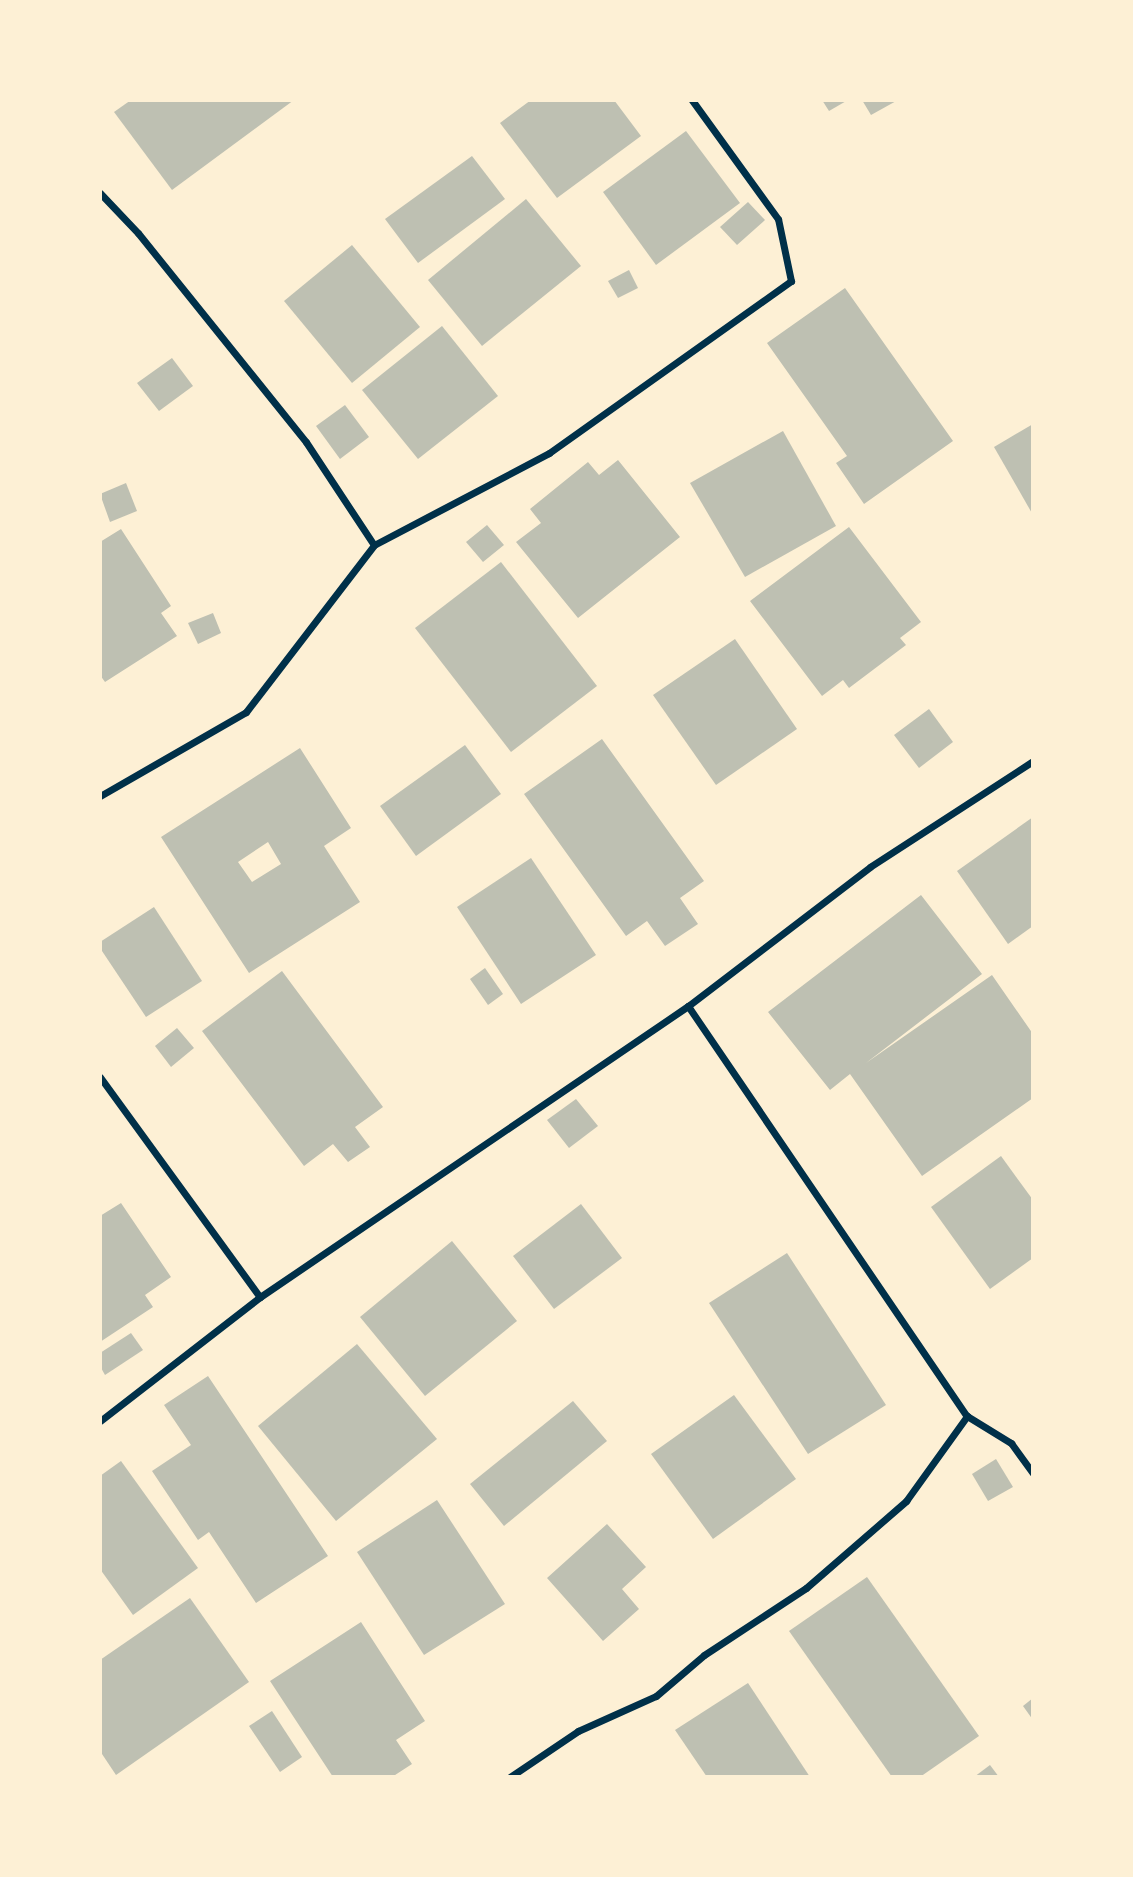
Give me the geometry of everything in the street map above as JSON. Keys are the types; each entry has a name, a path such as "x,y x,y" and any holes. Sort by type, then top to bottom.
{"street":[{"path":"100,796 246,712 374,545 549,453 791,281 778,219 692,100"},
{"path":"100,193 138,233 306,442 374,545"},
{"path":"100,1420 260,1297 688,1006 870,867 1033,761"},
{"path":"688,1006 967,1416 1011,1443 1033,1473"},
{"path":"100,1077 260,1297"},
{"path":"510,1777 578,1731 656,1696 704,1656 806,1588 906,1501 967,1416"}],"building":[{"path":"131,100 294,100 172,190 114,112"},
{"path":"531,100 614,100 641,136 557,198 500,123"},
{"path":"822,100 848,100 829,111"},
{"path":"862,100 898,100 871,115"},
{"path":"686,131 740,203 656,265 603,192"},
{"path":"472,156 505,199 418,263 385,219"},
{"path":"526,199 581,266 482,346 428,280"},
{"path":"748,202 765,220 737,245 720,227"},
{"path":"352,245 420,327 352,383 284,301"},
{"path":"629,270 638,288 618,298 608,281"},
{"path":"845,288 953,441 864,504 836,463 847,456 767,343"},
{"path":"442,326 498,396 418,459 362,390"},
{"path":"172,358 193,386 159,411 137,383"},
{"path":"345,405 369,437 340,459 316,426"},
{"path":"1033,424 1033,515 994,447"},
{"path":"783,431 836,526 745,577 690,483"},
{"path":"618,460 680,537 578,618 516,542 541,523 530,509 588,462 599,475"},
{"path":"126,483 137,511 110,522 100,494"},
{"path":"487,525 504,545 483,562 466,542"},
{"path":"849,527 921,622 900,638 906,645 849,688 843,680 822,696 750,601"},
{"path":"121,529 171,606 161,613 177,636 105,682 100,675 100,542"},
{"path":"501,562 597,686 511,752 415,628"},
{"path":"213,613 221,633 198,644 188,623"},
{"path":"735,639 797,729 716,785 653,695"},
{"path":"929,709 953,742 919,768 894,735"},
{"path":"602,739 704,881 680,898 698,924 665,946 647,921 626,936 524,794"},
{"path":"465,745 501,794 416,856 380,806"},
{"path":"300,748 351,828 324,846 360,902 249,973 161,837","holes":["268,842 281,864 252,882 238,862"]},
{"path":"1033,817 1033,926 1008,944 957,871"},
{"path":"531,858 596,955 521,1004 457,907"},
{"path":"921,895 982,974 866,1063 992,975 1033,1034 1033,1098 922,1176 850,1074 830,1090 768,1012"},
{"path":"154,907 202,981 146,1017 100,948 100,942"},
{"path":"485,968 503,994 488,1005 470,979"},
{"path":"282,971 383,1107 355,1127 370,1147 348,1162 333,1144 304,1166 202,1031"},
{"path":"177,1028 194,1048 171,1067 155,1046"},
{"path":"576,1099 598,1126 569,1148 547,1120"},
{"path":"1001,1156 1033,1200 1033,1258 990,1289 931,1207"},
{"path":"121,1203 171,1277 145,1295 153,1307 100,1342 100,1216"},
{"path":"581,1204 622,1258 554,1309 513,1256"},
{"path":"452,1241 517,1321 425,1396 360,1317"},
{"path":"787,1253 886,1405 808,1454 709,1303"},
{"path":"131,1333 143,1350 105,1375 100,1366 100,1353"},
{"path":"357,1344 437,1439 336,1521 258,1426"},
{"path":"208,1376 328,1556 256,1603 209,1532 198,1540 152,1471 191,1445 164,1405"},
{"path":"734,1395 796,1479 713,1539 651,1454"},
{"path":"573,1401 607,1441 504,1526 470,1484"},
{"path":"996,1459 1013,1487 988,1501 972,1474"},
{"path":"121,1461 198,1568 133,1615 100,1569 100,1476"},
{"path":"437,1500 505,1604 424,1655 357,1552"},
{"path":"607,1524 646,1567 622,1589 639,1609 603,1641 547,1578"},
{"path":"867,1577 979,1736 920,1777 892,1777 789,1631"},
{"path":"190,1598 249,1682 116,1775 100,1751 100,1660"},
{"path":"361,1622 425,1721 396,1740 412,1764 392,1777 333,1777 270,1681"},
{"path":"748,1683 810,1777 707,1777 675,1730"},
{"path":"1033,1698 1033,1720 1023,1706"},
{"path":"272,1711 302,1757 280,1772 249,1726"},
{"path":"990,1765 999,1777 974,1777"}]}
